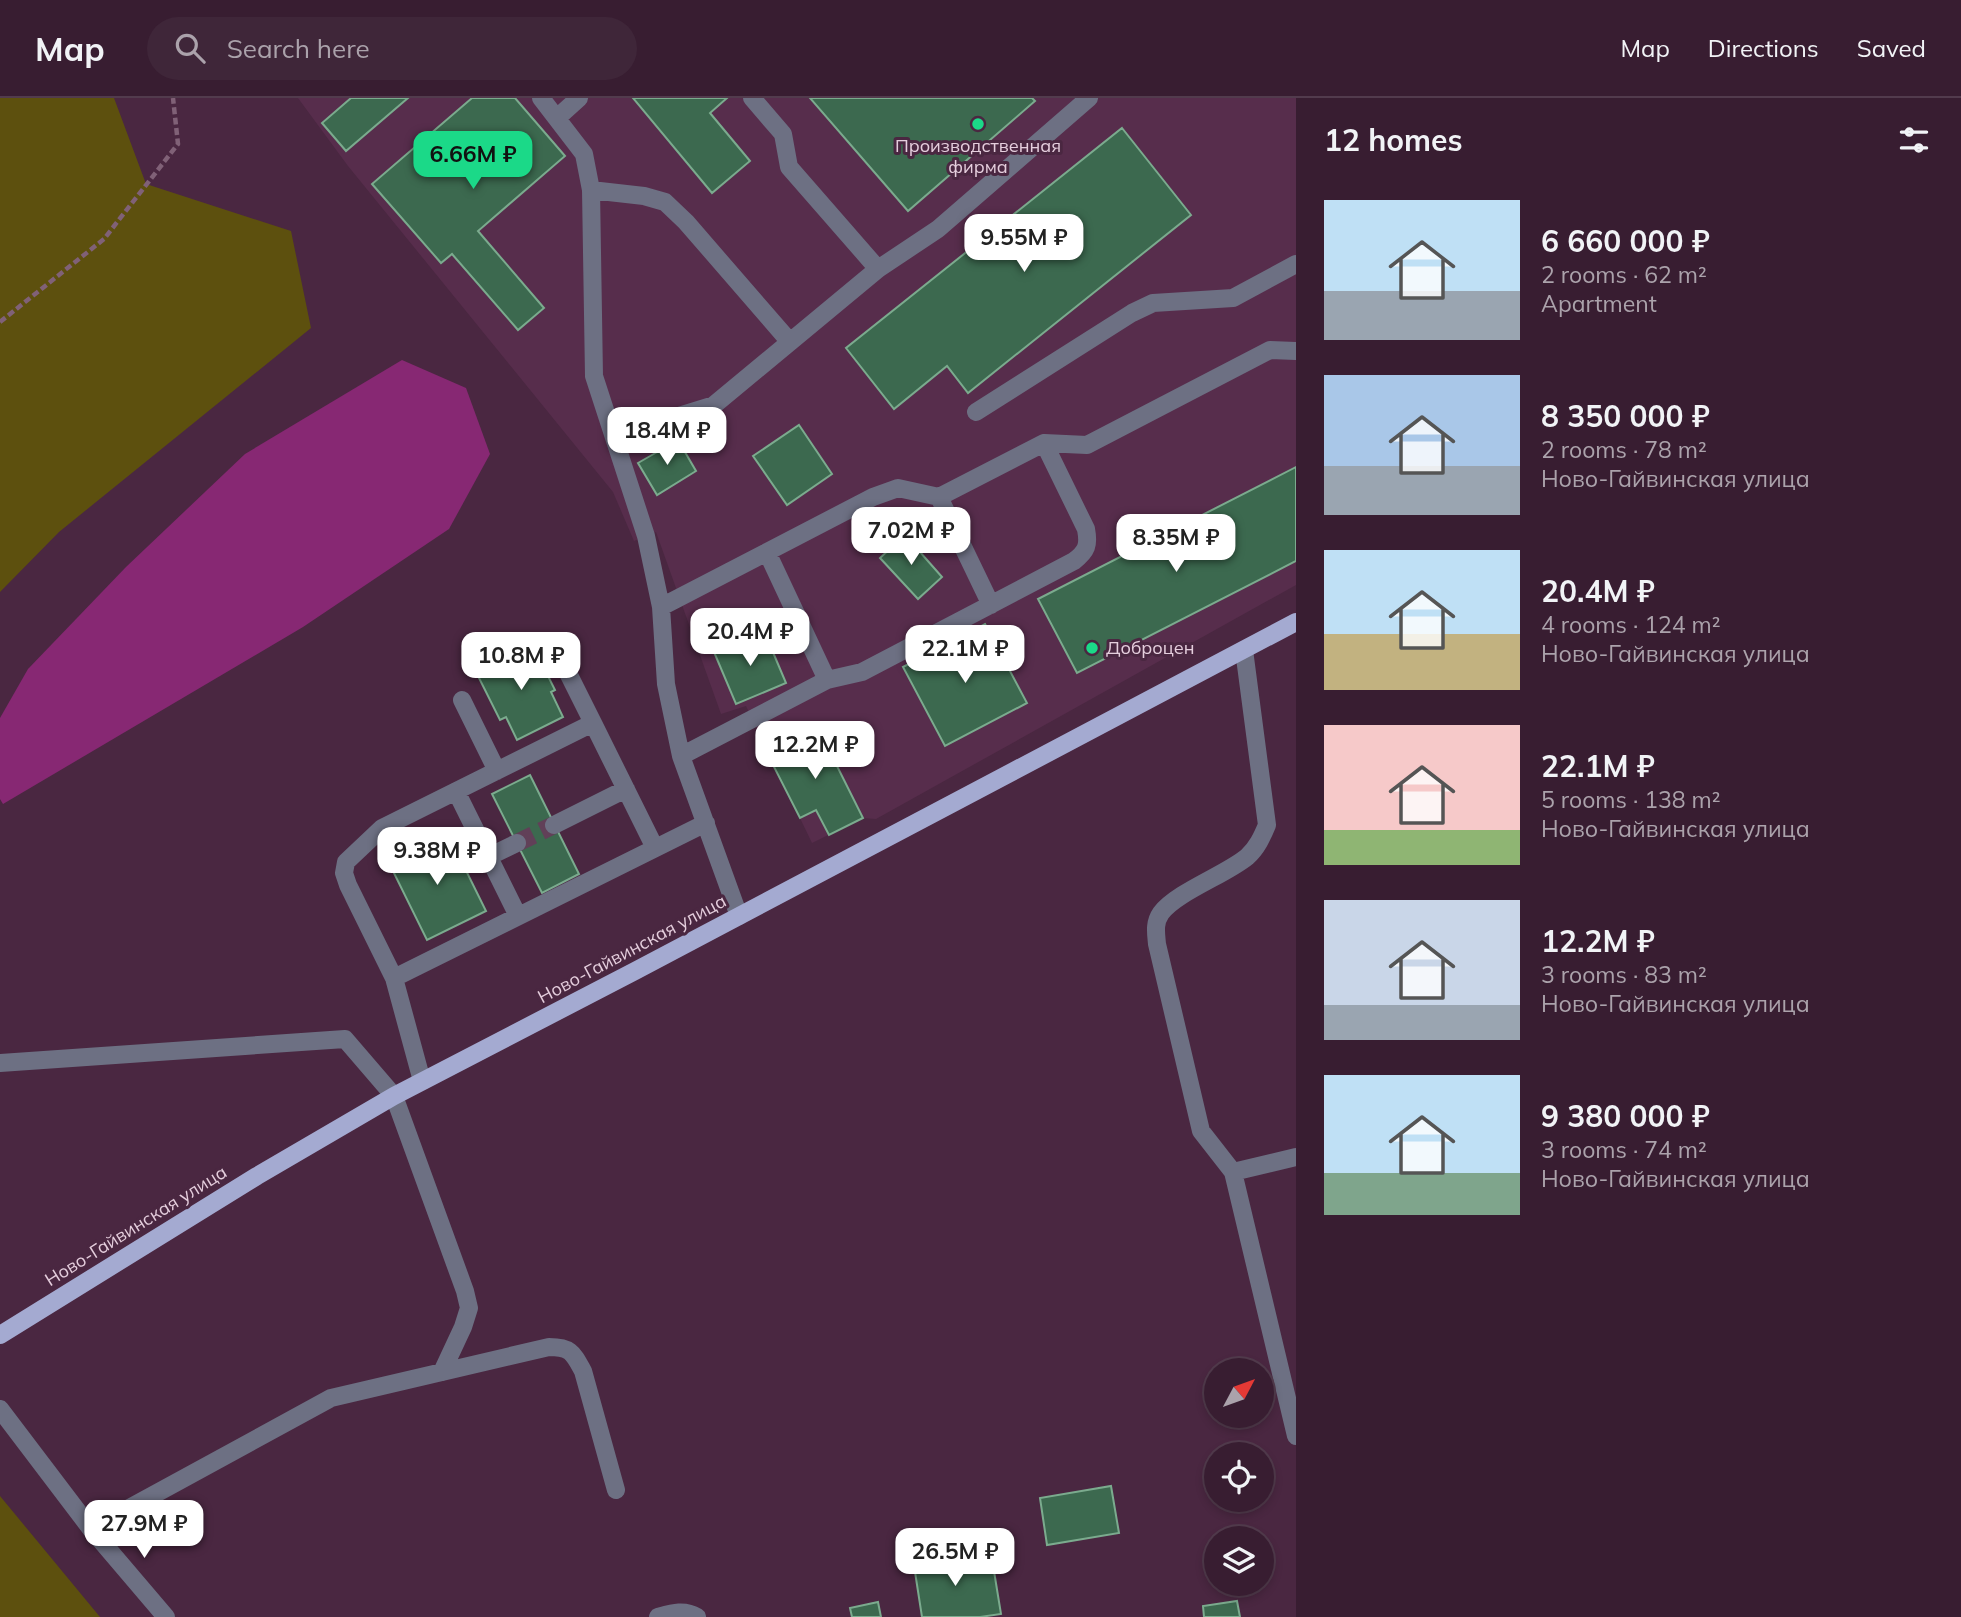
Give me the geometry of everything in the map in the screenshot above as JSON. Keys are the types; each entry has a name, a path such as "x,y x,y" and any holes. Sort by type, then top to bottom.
{"main road":[{"name":"Ново-Гайвинская улица","path":"2,1333 257,1176 394,1096 1296,622"}],"street":[{"path":"541,98 584,154 591,190 594,376 646,536 661,607 666,684 681,756 740,916"},
{"path":"558,117 579,98"},
{"path":"752,98 783,134 789,167 877,269"},
{"path":"614,436 714,405 877,269 938,229 1089,98"},
{"path":"591,190 644,196 665,202 686,222 790,342"},
{"path":"976,412 1132,313 1153,303 1233,298 1296,264"},
{"path":"661,607 873,497 898,488 939,497 1044,443 1087,445 1270,349 1296,351"},
{"path":"681,756 827,680 862,672 1083,554 1089,544 1086,529 1044,443"},
{"path":"939,497 990,605"},
{"path":"767,552 827,680"},
{"path":"556,649 655,848"},
{"path":"1244,650 1267,825 1259,844 1247,857 1174,902 1161,913 1155,927 1201,1131 1233,1172 1296,1436"},
{"path":"462,700 497,771"},
{"path":"422,1081 394,978 348,885 344,873 346,862 382,828 593,723"},
{"path":"554,825 626,789"},
{"path":"456,791 518,916"},
{"path":"394,978 706,823"},
{"path":"488,857 517,843"},
{"path":"0,1063 345,1039 394,1096 466,1291 469,1308 442,1372"},
{"path":"1233,1172 1296,1157"},
{"path":"92,1529 331,1398 549,1347 562,1347 574,1354 583,1371 616,1490"},
{"path":"0,1409 92,1529 166,1617"},
{"path":"658,1617 676,1612 689,1612 697,1617"}],"path":[{"path":"0,322 104,239 178,144 173,98"}],"shaded area":[{"path":"0,98 114,98 146,184 291,231 311,328 59,532 0,592"},
{"path":"298,98 1296,98 1296,585 876,819 863,818 812,843 746,706 721,714 656,532 634,541 613,492 348,166"},
{"path":"402,360 466,388 490,454 449,529 303,627 3,804 0,799 0,718 28,669 126,567 245,454"},
{"path":"0,1496 100,1617 0,1617"}],"building":[{"path":"351,98 408,98 346,151 322,123"},
{"path":"472,98 515,98 565,156 478,231 544,308 518,330 452,254 441,263 372,184"},
{"path":"633,98 727,98 710,113 750,161 712,193"},
{"path":"810,98 1032,98 1035,101 908,211"},
{"path":"1122,128 1191,215 968,393 947,366 894,409 846,348"},
{"path":"799,425 832,474 787,505 753,456"},
{"path":"678,440 696,471 657,495 638,463"},
{"path":"1296,467 1296,561 1077,673 1038,599"},
{"path":"905,535 942,577 918,599 880,558"},
{"path":"985,624 1027,703 945,746 903,667"},
{"path":"764,631 786,683 736,704 714,652"},
{"path":"532,644 555,690 551,692 563,717 517,740 506,717 500,720 476,672"},
{"path":"818,728 863,818 829,835 816,810 800,818 767,753"},
{"path":"530,775 579,874 542,893 492,794"},
{"path":"448,834 486,911 427,940 389,863"},
{"path":"1111,1486 1119,1533 1047,1545 1040,1498"},
{"path":"965,1551 967,1569 993,1565 1001,1614 980,1617 922,1617 913,1559"},
{"path":"1237,1601 1240,1617 1204,1617 1203,1606"},
{"path":"878,1602 881,1617 852,1617 850,1608"}],"tunnel":[{"path":"517,843 554,825"}],"place":[{"name":"Производственная фирма","path":"978,124"},
{"name":"Доброцен","path":"1092,648"}]}
